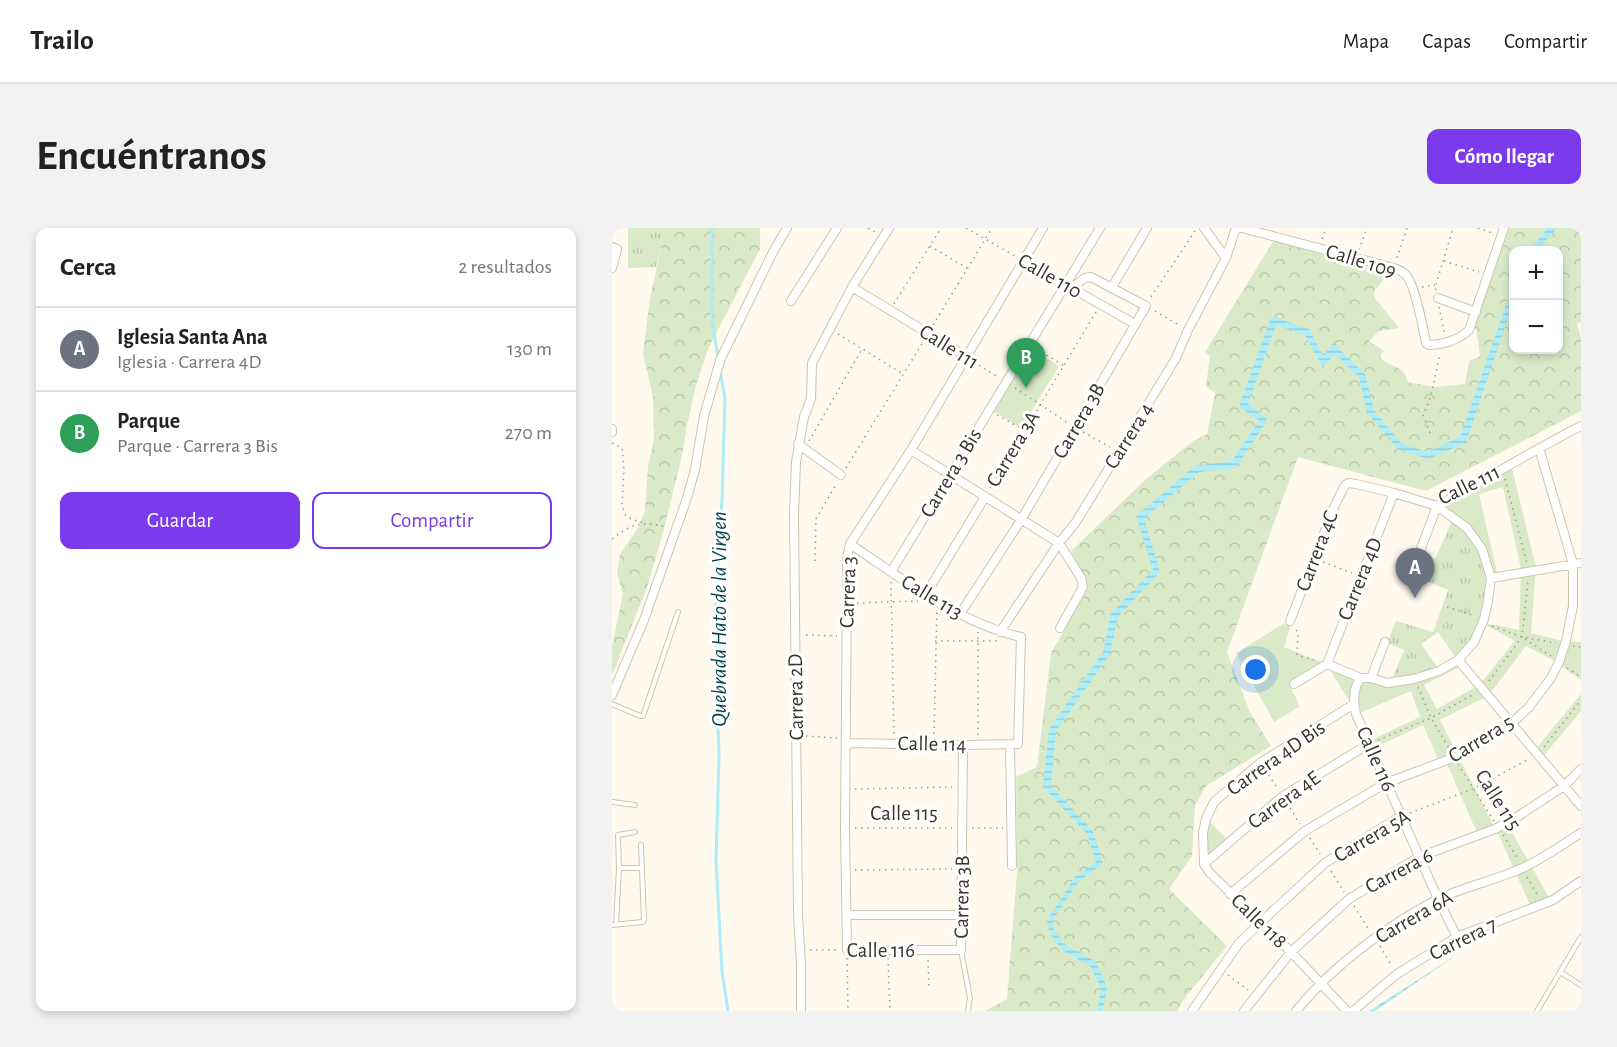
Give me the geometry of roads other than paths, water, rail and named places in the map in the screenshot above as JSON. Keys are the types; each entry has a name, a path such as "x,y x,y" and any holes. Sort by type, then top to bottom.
{"street":[{"path":"612,695 644,621 686,501 716,371 773,252 787,228"},
{"path":"791,301 837,228"},
{"name":"Carrera 2D","path":"801,1011 795,635 796,462 801,446 804,417 811,399 812,363 852,287 889,228"},
{"name":"Carrera 3","path":"847,950 845,828 847,558 850,544 911,450 1043,228"},
{"name":"Carrera 3 Bis","path":"891,572 1029,345 1068,286 1100,228"},
{"path":"1112,287 1148,228"},
{"path":"1204,228 1226,258"},
{"name":"Carrera 4","path":"1000,637 1059,543 1076,522 1176,358 1226,258 1236,228"},
{"name":"Calle 109","path":"1242,228 1394,268 1406,275 1413,289 1426,343 1429,345 1444,343 1463,335 1469,330 1476,312"},
{"path":"1437,298 1476,312 1503,232"},
{"path":"612,268 615,248"},
{"name":"Calle 110","path":"1024,261 1135,324"},
{"name":"Calle 110","path":"1068,286 1091,277 1146,306"},
{"name":"Calle 111","path":"852,287 967,357"},
{"name":"Carrera 3B","path":"960,614 1021,519 1146,306"},
{"name":"Calle 111","path":"1349,483 1437,506 1581,426"},
{"path":"801,446 841,475"},
{"name":"Carrera 5","path":"1230,894 1305,831 1386,783 1454,758 1512,723 1551,678 1565,645 1573,606 1577,564 1539,448"},
{"path":"911,450 1059,543 1081,578 1083,588 1060,628"},
{"name":"Carrera 4C","path":"1290,621 1335,505 1342,489 1349,483"},
{"name":"Carrera 4D","path":"1327,664 1394,493"},
{"name":"Carrera 3A","path":"926,594 985,497"},
{"path":"1294,684 1327,664 1361,678 1371,678 1387,683 1414,679 1439,671 1458,660 1474,642 1484,621 1491,578 1482,549 1467,528 1437,506 1420,551"},
{"name":"Calle 113","path":"850,544 937,601 1000,637 1021,637 1014,744"},
{"path":"1491,578 1577,564"},
{"path":"1371,678 1385,642"},
{"path":"1458,660 1581,806"},
{"name":"Calle 116","path":"1361,678 1357,682 1354,704 1356,714 1457,938"},
{"name":"Carrera 4D Bis","path":"1204,864 1203,832 1214,802 1260,763 1354,704"},
{"name":"Calle 114","path":"847,741 963,745 1014,744"},
{"path":"1012,866 1014,744"},
{"name":"Carrera 4E","path":"1204,864 1229,840 1283,796 1369,744"},
{"name":"Carrera 3B","path":"961,950 963,745"},
{"name":"Carrera 6","path":"1244,1011 1291,952 1349,899 1419,857 1499,827 1517,817 1564,786 1581,769"},
{"name":"Carrera 5A","path":"1192,1011 1239,943 1260,923 1326,863 1401,816"},
{"name":"Carrera 6A","path":"1296,1011 1321,983 1375,938 1438,899 1523,868 1581,833"},
{"name":"Calle 118","path":"1204,864 1230,894 1291,952 1347,1011"},
{"name":"Carrera 7","path":"1353,1011 1396,974 1457,938 1543,905 1581,881"},
{"name":"Calle 116","path":"846,915 961,915"},
{"name":"Calle 116","path":"847,950 961,950"}],"lane":[{"path":"612,704 643,716 678,612"},
{"path":"612,802 635,805"},
{"path":"635,832 618,835 619,868 614,924 643,922 641,845"},
{"path":"619,868 641,868"},
{"path":"1537,1011 1581,938"},
{"name":"Carrera 3B","path":"961,950 970,998 968,1011"},
{"path":"1560,972 1581,985"}],"water":[{"path":"1548,228 1557,228 1541,246 1533,246"},
{"path":"1509,298 1509,315 1466,443 1428,459 1399,450 1367,413 1359,377 1335,354 1323,368 1305,335 1276,325 1248,404 1267,421 1236,468 1199,472 1144,519 1160,572 1118,617 1110,654 1056,731 1051,786 1093,831 1103,864 1079,881 1052,921 1054,930 1066,945 1096,962 1107,987 1103,1011 1097,1011 1101,989 1091,967 1062,950 1049,932 1047,920 1075,877 1096,862 1087,834 1043,787 1049,729 1103,652 1111,613 1153,570 1136,516 1195,466 1232,461 1259,420 1242,409 1240,404 1271,317 1309,329 1323,356 1333,343 1365,374 1374,410 1401,443 1427,452 1460,437"},
{"path":"1461,952 1375,1011 1369,1011"}],"waterway":[{"name":"Quebrada Hato de la Virgen","path":"712,228 712,319 718,358"},
{"name":"Quebrada Hato de la Virgen","path":"720,370 725,399 715,618 719,756 716,861 722,972 728,1011"}],"place":[{"name":"Parque","path":"1026,388"},
{"name":"Iglesia Santa Ana","path":"1415,598"}]}
